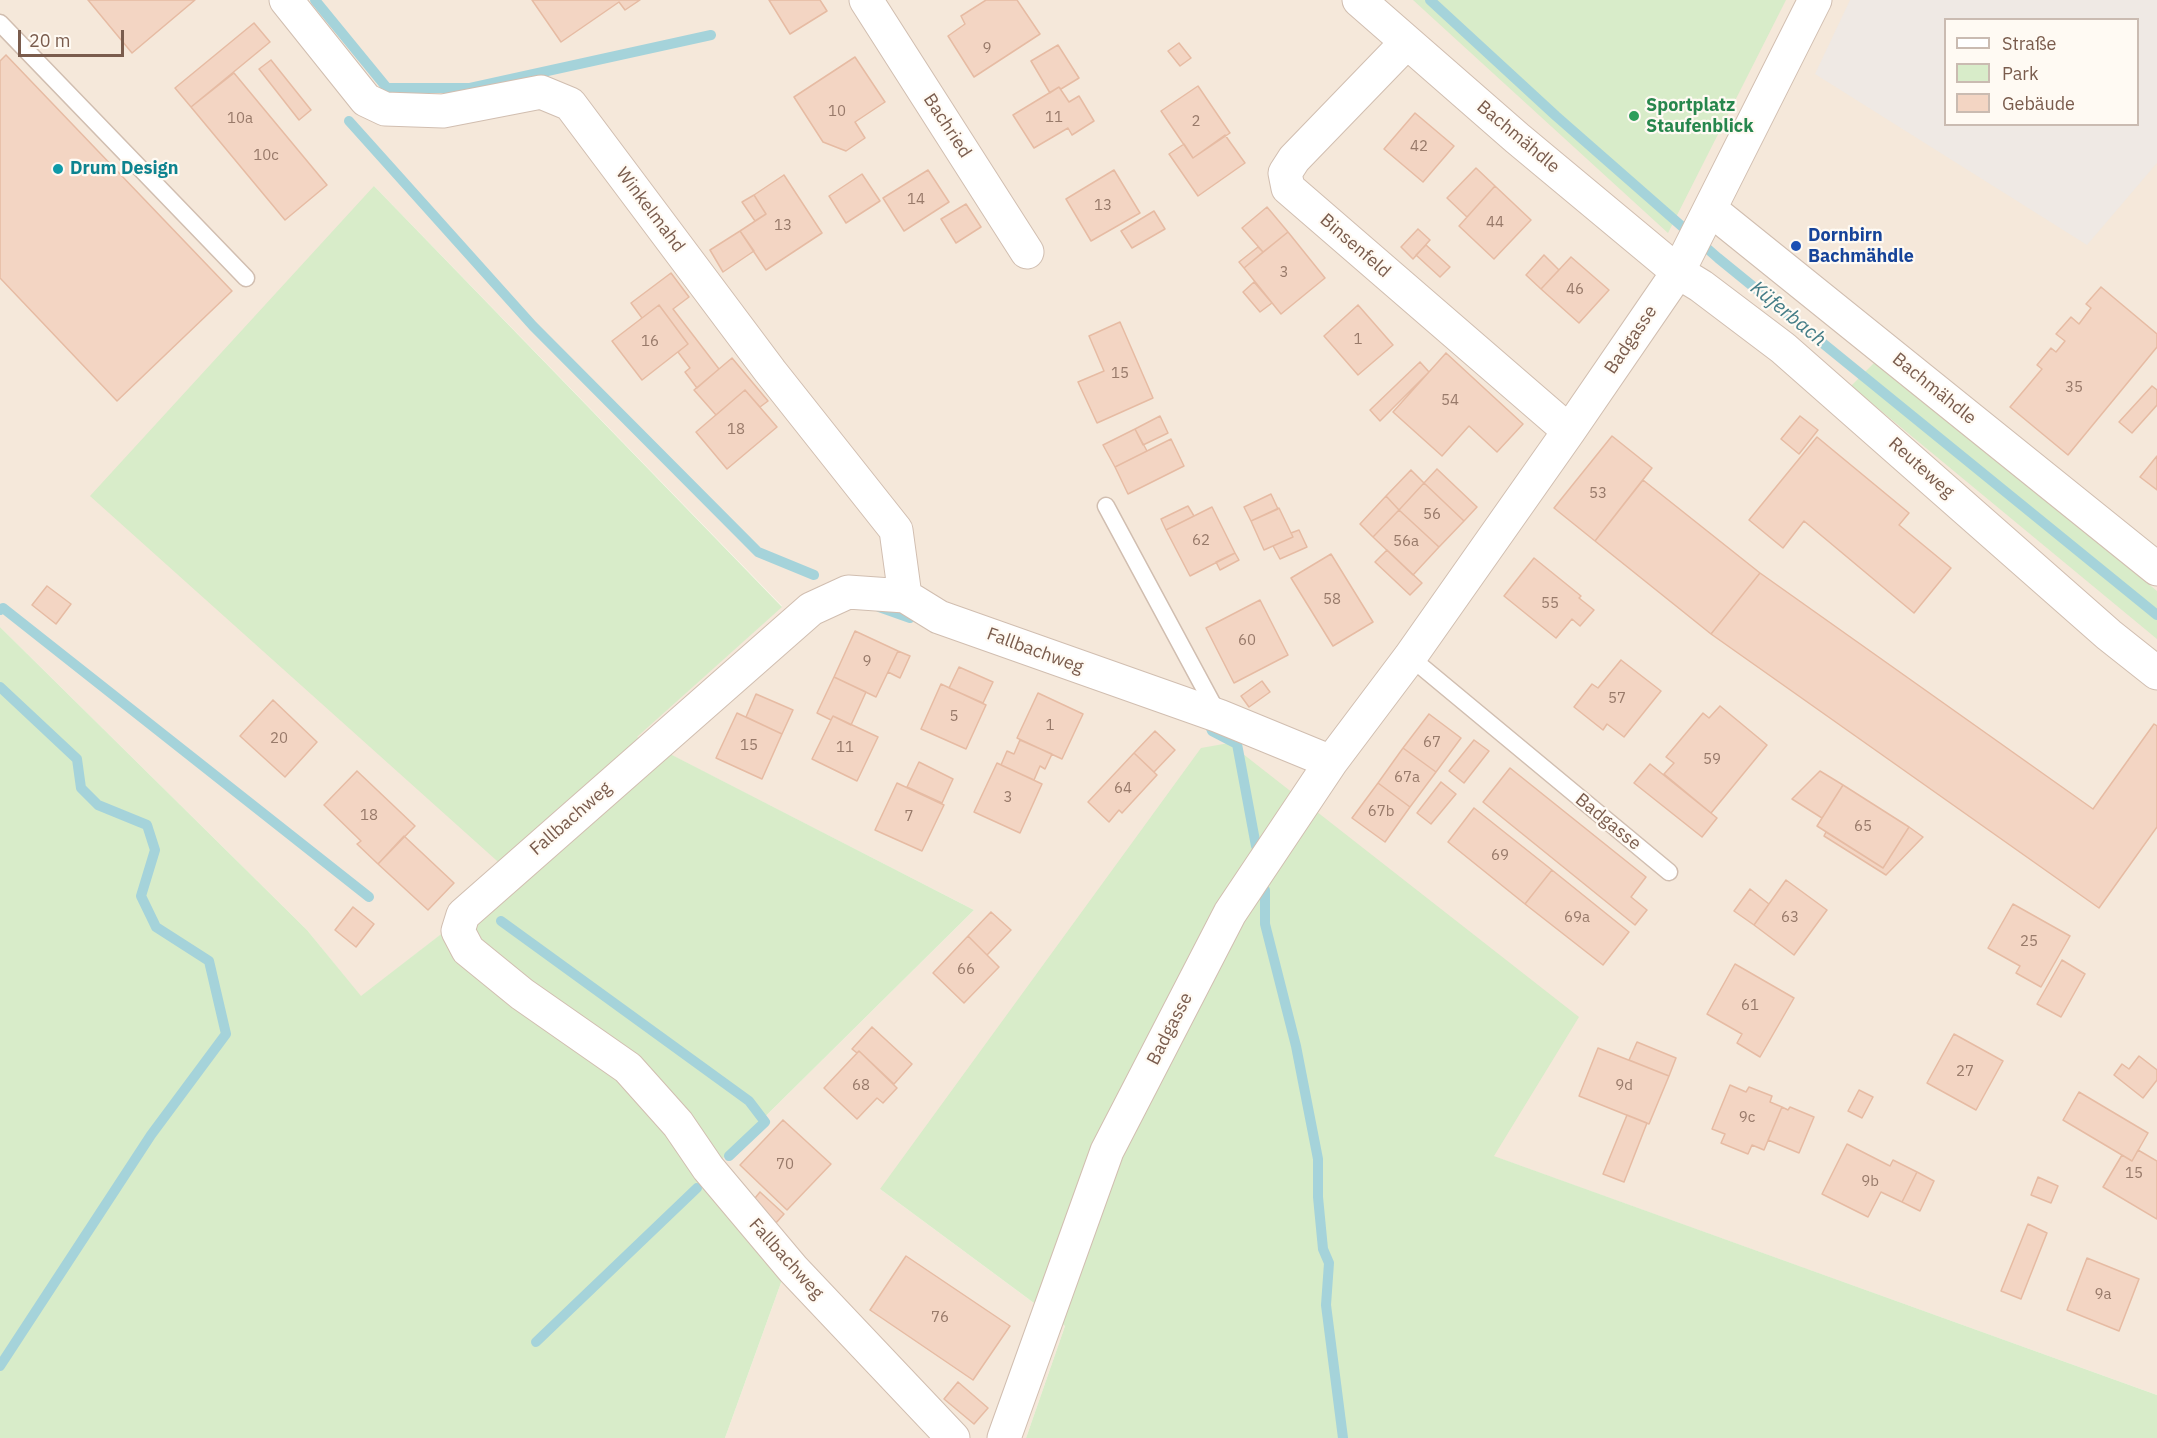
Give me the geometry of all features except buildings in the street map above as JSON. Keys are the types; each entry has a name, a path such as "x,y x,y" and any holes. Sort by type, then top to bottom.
{"street":[{"name":"Winkelmahd","path":"286,0 366,100 385,109 443,111 541,92 570,104 770,371 896,530 905,596"},
{"name":"Bachried","path":"866,0 1027,252"},
{"name":"Bachmähdle","path":"1359,0 1517,138 1695,239 2157,569"},
{"name":"Badgasse","path":"1004,1438 1107,1151 1230,913 1331,762 1410,657 1569,431 1695,239 1815,0"},
{"name":"Binsenfeld","path":"1407,42 1294,159 1285,173 1288,188 1569,431"},
{"name":"Reuteweg","path":"1695,239 1701,286 1782,348 2109,635 2157,673"},
{"name":"Fallbachweg","path":"953,1438 793,1269 708,1168 678,1124 628,1068 522,994 468,950 458,931 463,915 811,609 848,592 905,596 939,617 1219,716 1331,762"}],"lane":[{"path":"0,23 246,278"},
{"path":"1106,506 1219,716"},
{"name":"Badgasse","path":"1410,657 1669,872"}],"shaded area":[{"path":"0,0 2157,0 2157,1395 1493,1156 880,1189 1065,1326 1026,1438 725,1438 782,1280 701,1180 974,910 636,737 782,606 374,186 515,877 361,997 307,930 0,627"},
{"path":"1850,0 2157,0 2157,163 2087,245 1815,74"}],"green space":[{"name":"Sportplatz Staufenblick","path":"1413,0 1786,0 1668,233"},
{"path":"374,186 782,607 637,737 974,910 701,1180 782,1280 725,1438 0,1438 0,627 307,930 361,996 515,877 90,496"},
{"path":"1876,361 2157,591 2157,639 1851,386"},
{"path":"1229,743 1579,1017 1494,1156 2157,1395 2157,1438 1026,1438 1065,1326 880,1189 1201,748"}],"waterway":[{"path":"315,0 387,88 470,88 711,35"},
{"name":"Küferbach","path":"1430,0 1556,116 1718,258 2157,615"},
{"path":"349,121 533,326 758,552 814,575"},
{"path":"879,607 910,618"},
{"path":"0,610 3,608 369,897"},
{"path":"0,687 77,759 81,788 98,805 147,825 155,850 141,896 156,927 209,961 226,1034 151,1135 0,1366"},
{"path":"1210,726 1212,731 1237,744 1256,846"},
{"path":"1265,890 1265,924 1296,1046 1318,1159 1318,1197 1323,1249 1329,1263 1326,1305 1343,1438"},
{"path":"501,921 749,1101 765,1122 729,1156"},
{"path":"536,1342 697,1188"}],"place":[{"name":"Sportplatz Staufenblick","path":"1634,116"},
{"name":"Drum Design","path":"58,169"},
{"name":"Dornbirn Bachmähdle","path":"1796,246"}]}
